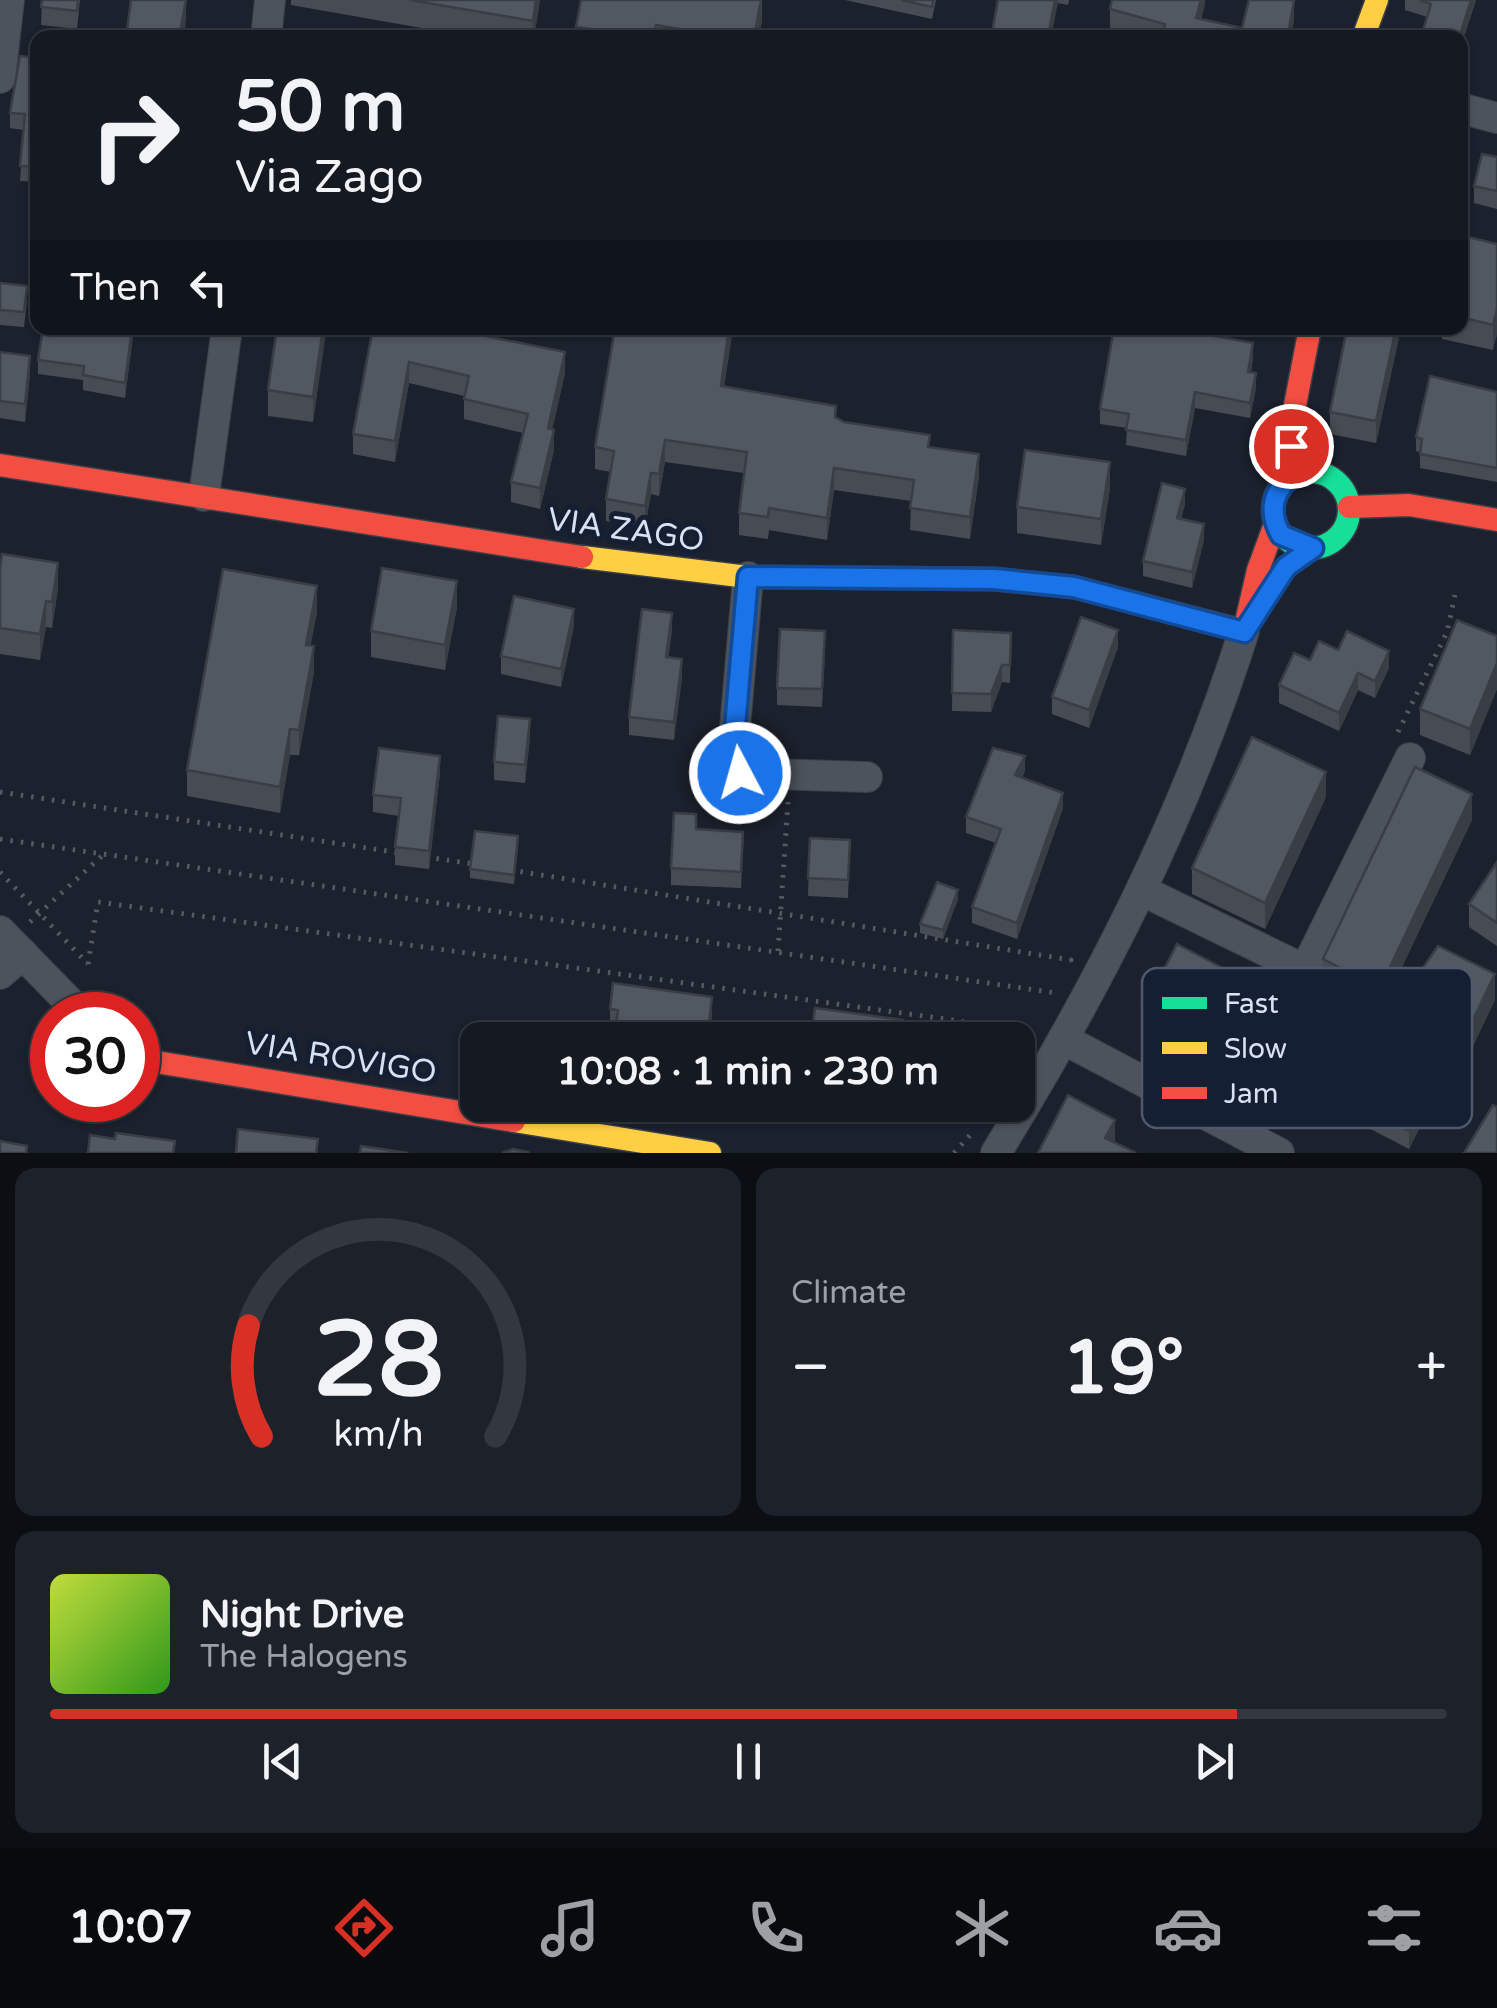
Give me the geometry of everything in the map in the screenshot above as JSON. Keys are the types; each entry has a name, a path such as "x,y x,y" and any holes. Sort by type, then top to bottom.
{"street":[{"path":"0,78 9,0"},
{"path":"267,30 270,0"},
{"path":"1364,30 1369,2"},
{"path":"1468,110 1497,118"},
{"path":"204,496 227,335"},
{"path":"1298,473 1292,426 1309,335"},
{"name":"VIA ZAGO","path":"0,465 627,564 748,577 994,579 1074,587 1244,632"},
{"path":"996,1153 1066,1040 1143,891 1211,736 1275,524 1274,500 1287,479 1310,471 1332,477 1347,495 1350,507 1344,530 1325,546 1313,548 1290,542 1275,524"},
{"path":"1350,507 1409,505 1497,520"},
{"path":"1244,632 1286,567 1313,548"},
{"path":"748,577 732,762 740,773 867,777"},
{"path":"1306,968 1400,752"},
{"path":"1143,891 1301,968"},
{"path":"8,950 56,992"},
{"path":"1066,1040 1142,1080"},
{"name":"VIA ROVIGO","path":"160,1064 710,1153"},
{"path":"1232,1128 1279,1153"}],"path":[{"path":"1400,752 1448,632 1455,595"},
{"path":"778,952 790,774"},
{"path":"0,792 486,866"},
{"path":"0,839 1055,992"},
{"path":"8,950 40,913 106,853"},
{"path":"506,869 1071,960 1046,1005"},
{"path":"0,872 88,964 98,902 1031,1032 1038,1018"}],"building":[{"path":"42,0 78,0 77,11 41,7"},
{"path":"131,0 186,0 180,30 127,30"},
{"path":"410,0 536,0 533,21"},
{"path":"581,0 761,0 755,30 684,30 656,25 655,30 576,27"},
{"path":"901,0 933,0 932,7"},
{"path":"998,0 1055,0 1049,30 992,30"},
{"path":"1112,0 1201,0 1196,18 1242,28 1249,0 1291,0 1294,1 1289,29 1298,30 1163,30 1165,24 1110,9"},
{"path":"1419,0 1471,0 1462,30 1423,30 1431,4"},
{"path":"20,56 30,57 30,167 20,166 25,114 10,113"},
{"path":"1482,154 1497,157 1497,191 1474,186"},
{"path":"1468,237 1497,244 1497,309 1493,325 1468,319"},
{"path":"0,283 27,286 24,312 0,310"},
{"path":"42,335 131,335 125,383 83,375 84,366 38,360"},
{"path":"276,335 322,335 313,397 268,390"},
{"path":"372,335 481,335 565,352 548,428 554,430 540,488 511,482 528,414 464,399 469,376 409,362 395,441 353,434"},
{"path":"614,335 728,335 721,386 836,406 835,417 844,422 930,435 928,447 979,454 970,517 910,508 914,480 834,468 827,518 769,508 768,517 739,513 747,452 665,440 659,474 651,473 645,506 606,499 614,451 595,447"},
{"path":"1113,335 1209,335 1253,343 1248,372 1256,373 1250,403 1195,392 1186,440 1126,430 1129,414 1100,409"},
{"path":"1346,335 1394,335 1376,421 1330,412"},
{"path":"0,352 30,356 25,404 0,401"},
{"path":"1430,376 1497,392 1497,468 1420,454 1422,439 1416,437"},
{"path":"1025,450 1110,462 1101,519 1017,507"},
{"path":"1162,483 1185,489 1177,518 1204,524 1192,572 1143,561"},
{"path":"2,554 58,563 52,602 46,601 40,634 0,628"},
{"path":"382,568 457,581 445,645 371,631"},
{"path":"223,569 317,586 306,645 314,646 299,730 290,729 280,787 187,770"},
{"path":"514,596 574,609 561,669 501,656"},
{"path":"642,609 672,613 666,657 682,659 674,722 629,717"},
{"path":"1081,617 1118,630 1089,710 1052,697"},
{"path":"1457,620 1497,636 1497,663 1470,729 1420,709"},
{"path":"780,629 825,631 822,689 777,688"},
{"path":"953,630 1011,633 1010,665 1002,665 991,694 952,693"},
{"path":"1347,631 1389,651 1375,681 1358,673 1339,713 1279,685 1294,653 1310,660 1319,641 1338,650"},
{"path":"498,716 530,719 525,765 494,762"},
{"path":"1252,737 1326,772 1265,903 1192,868"},
{"path":"379,748 440,756 429,851 395,847 401,798 373,795"},
{"path":"993,748 1025,756 1015,775 1063,793 1017,923 972,907 1001,829 966,817"},
{"path":"1415,767 1472,794 1389,968 1341,968 1323,959"},
{"path":"674,813 696,814 696,829 743,832 741,872 671,868"},
{"path":"475,831 518,836 514,875 470,869"},
{"path":"810,838 850,840 848,880 808,878"},
{"path":"1497,862 1497,923 1469,904"},
{"path":"937,882 958,890 943,930 920,924"},
{"path":"1177,944 1223,968 1165,968"},
{"path":"1438,946 1495,974 1472,1022 1472,968 1423,968"},
{"path":"613,983 712,997 709,1022 616,1022 618,1010 610,1009"},
{"path":"815,1008 903,1020 903,1022 813,1022"},
{"path":"1068,1095 1115,1120 1105,1138 1136,1153 1038,1153"},
{"path":"1493,1105 1497,1107 1497,1153 1464,1153"},
{"path":"238,1129 318,1139 316,1153 236,1153"},
{"path":"116,1133 175,1141 173,1153 88,1153 90,1135 115,1139"},
{"path":"0,1141 27,1146 26,1153 0,1153"},
{"path":"361,1146 408,1153 360,1153"}],"traffic: fast":[{"path":"1311,472 1326,474 1338,483 1347,495 1349,510 1347,525 1338,537 1326,546 1311,548 1296,546 1284,537 1275,525 1273,510 1275,495 1284,483 1296,474 1311,472"}],"traffic: slow":[{"path":"1366,30 1377,0"},
{"path":"582,557 748,577 994,579 1074,587 1244,631"},
{"path":"520,1122 710,1153"}],"traffic: jam":[{"path":"1298,473 1291,426 1309,335"},
{"path":"0,465 582,557"},
{"path":"1349,507 1409,505 1497,520"},
{"path":"1244,631 1258,570 1275,524"},
{"path":"160,1063 460,1112"}],"route":[{"path":"740,773 732,762 748,577 994,579 1074,587 1244,632 1286,567 1313,548 1301,547 1281,535 1272,512 1279,488 1298,473 1291,446"}]}
